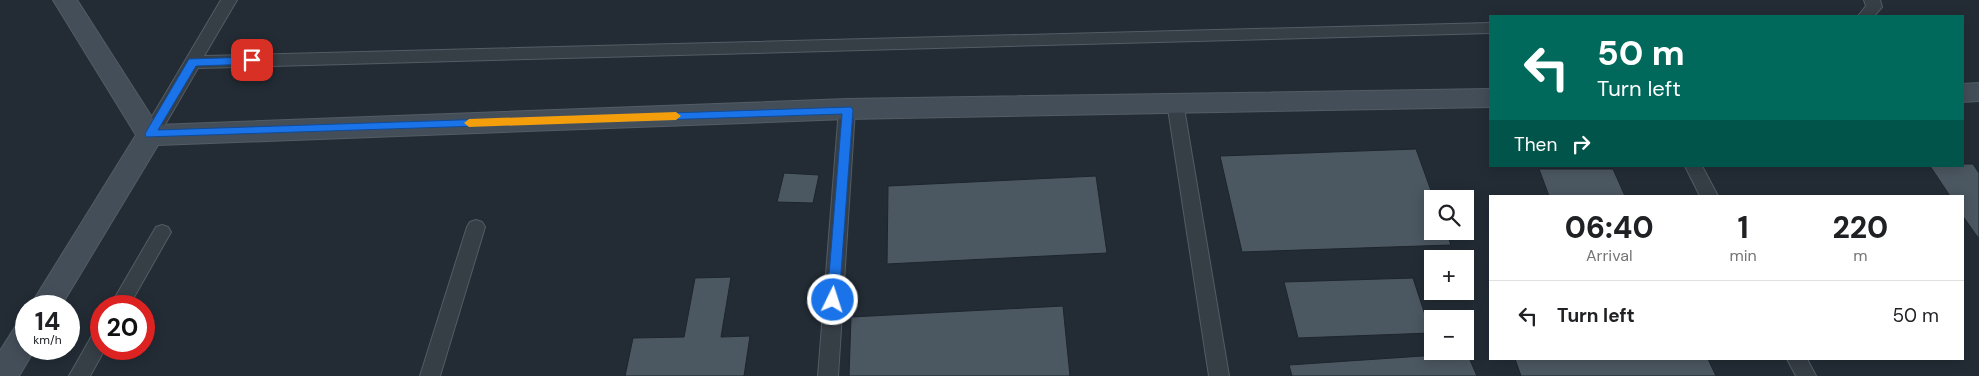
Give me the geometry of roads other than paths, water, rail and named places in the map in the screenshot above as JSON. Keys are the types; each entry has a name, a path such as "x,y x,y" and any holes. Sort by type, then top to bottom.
{"main road":[{"path":"65,0 150,134"},
{"path":"1964,93 1979,92"},
{"path":"150,134 847,110 1175,102 1489,98"},
{"path":"52,295 150,134"},
{"path":"2,376 15,354"}],"lane":[{"path":"150,134 229,0"},
{"path":"1867,15 1874,7 1872,0"},
{"path":"193,62 1489,28"},
{"path":"1175,102 1219,376"},
{"path":"828,376 847,110"},
{"path":"1693,167 1708,195"},
{"path":"430,376 476,227"},
{"path":"125,295 162,232"},
{"path":"79,376 90,357"},
{"path":"1798,360 1806,376"}]}
